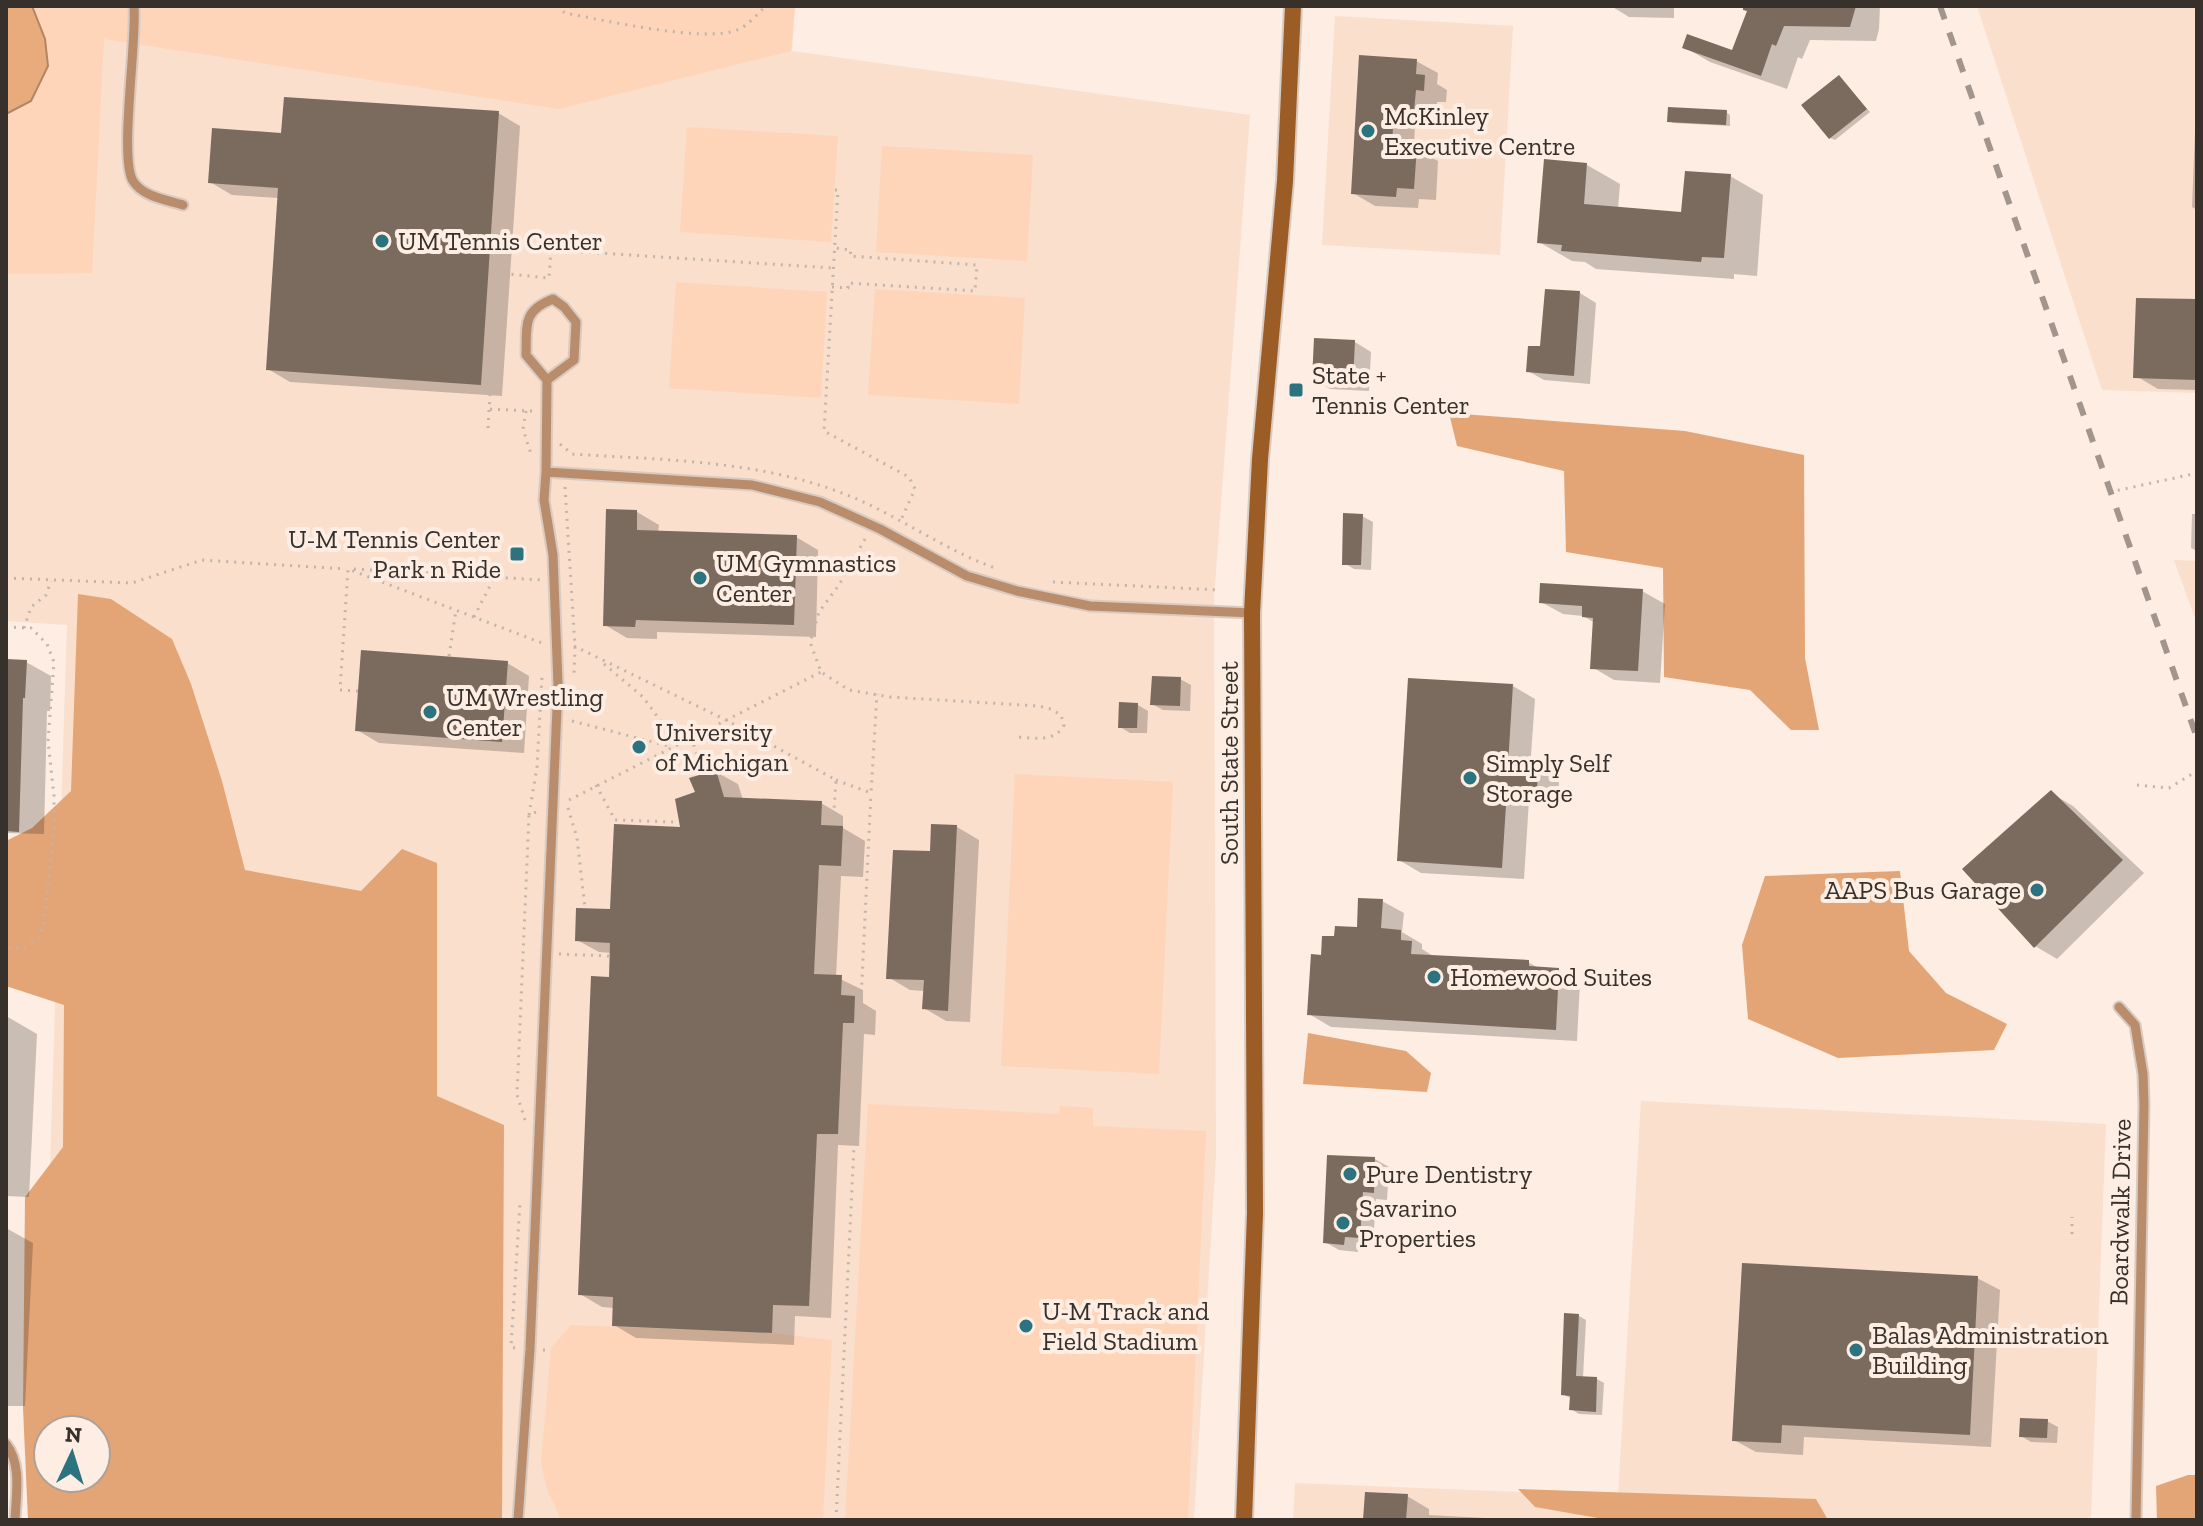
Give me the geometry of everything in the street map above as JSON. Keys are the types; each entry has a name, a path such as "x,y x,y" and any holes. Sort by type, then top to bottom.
{"main road":[{"name":"South State Street","path":"1244,1520 1255,1213 1252,613 1260,459 1286,166 1293,6"}],"lane":[{"path":"134,6 136,28 128,149 132,181 145,193 183,205"},
{"path":"518,1520 530,1349 558,699 553,555 544,500 547,380 526,355 527,319 538,305 553,299 576,322 574,360 547,380"},
{"path":"546,472 752,485 820,502 874,526 967,576 1052,600 1090,606 1252,613"},
{"name":"Boardwalk Drive","path":"2119,1007 2135,1025 2143,1074 2136,1520"},
{"path":"6,1444 12,1451 16,1471 15,1520"}],"path":[{"path":"557,6 565,13 715,35 739,29 766,6"},
{"path":"835,190 838,190 826,345 824,431 909,477 915,489 901,520"},
{"path":"832,287 848,288 848,283 975,291 977,265 850,256 851,250 834,248"},
{"path":"499,273 549,278 551,250 833,268"},
{"path":"488,428 489,409"},
{"path":"526,411 523,429 533,460"},
{"path":"2110,492 2193,474"},
{"path":"882,511 839,585 819,612 810,642 821,672 849,690 1039,706 1061,715 1064,725 1059,734 1050,738 1014,737"},
{"path":"6,578 132,583 202,560 540,580"},
{"path":"348,569 544,644 575,647 726,720 836,780 871,793"},
{"path":"348,569 340,690 358,691"},
{"path":"474,617 494,578"},
{"path":"24,628 31,607 46,595 51,580"},
{"path":"449,656 456,610"},
{"path":"6,627 31,628 47,644 54,662 48,741 54,828 44,923 38,939 25,947 6,949"},
{"path":"598,659 643,697 678,744"},
{"path":"529,815 537,767 542,671"},
{"path":"568,823 569,799 821,672"},
{"path":"505,694 541,699"},
{"path":"836,1520 877,694"},
{"path":"572,721 672,747"},
{"path":"691,737 704,773"},
{"path":"2137,785 2169,788 2197,771"},
{"path":"833,826 836,780"},
{"path":"596,785 615,820 674,822"},
{"path":"568,808 577,838 585,908"},
{"path":"523,953 610,956"},
{"path":"2072,1217 2072,1234"},
{"path":"543,1350 551,1350"}],"shaded area":[{"name":"University of Michigan","path":"6,6 795,6 792,51 1250,115 1214,598 1216,1154 1194,1520 39,1520 40,1494 112,1494 112,1414 42,1414 67,625 6,621"},
{"path":"6,6 795,6 791,51 559,109 104,39 92,273 6,274"},
{"path":"6,6 32,6 45,39 48,66 31,101 6,114"},
{"path":"1977,6 2197,6 2197,393 2102,390"},
{"path":"1335,16 1513,26 1500,255 1322,245"},
{"path":"687,127 838,136 831,242 680,232"},
{"path":"882,146 1033,155 1027,261 876,252"},
{"path":"676,282 827,292 821,398 669,388"},
{"path":"875,289 1025,298 1019,404 868,395"},
{"path":"1449,413 1685,431 1804,455 1805,658 1819,730 1791,730 1750,690 1664,677 1663,568 1566,552 1564,471 1457,446"},
{"path":"2174,560 2197,561 2197,624"},
{"path":"78,594 111,599 172,639 191,684 222,781 245,870 361,891 402,849 437,863 437,1096 504,1125 502,1520 28,1520 23,1408 25,1197 63,1147 64,1005 6,986 6,841 32,828 71,791"},
{"path":"1015,774 1173,782 1159,1074 1001,1066"},
{"path":"1900,871 1909,951 1946,993 2007,1024 1994,1050 1838,1058 1748,1019 1742,945 1765,876"},
{"path":"1308,1033 1406,1051 1431,1073 1427,1092 1303,1084"},
{"path":"1641,1101 2106,1124 2091,1518 1293,1520 1295,1483 1618,1496"},
{"name":"U-M Track and Field Stadium","path":"868,1104 1059,1114 1060,1106 1093,1108 1093,1126 1206,1131 1188,1520 845,1520"},
{"path":"571,1325 772,1333 832,1340 823,1520 561,1520 547,1489 541,1463 551,1348"},
{"path":"2197,1475 2197,1520 2157,1520 2156,1486"},
{"path":"1518,1489 1816,1499 1828,1520 1609,1520 1535,1507"}],"building":[{"path":"1743,6 1856,6 1850,27 1784,26 1776,46 1772,44 1761,76 1682,48 1687,34 1732,50 1747,11 1743,10"},
{"name":"McKinley Executive Centre","path":"1359,55 1417,59 1416,74 1425,75 1424,91 1416,90 1414,111 1394,110 1392,145 1417,146 1414,189 1397,188 1396,197 1351,194"},
{"path":"1839,75 1867,109 1829,139 1801,105"},
{"name":"UM Tennis Center","path":"284,97 499,111 481,385 266,370 278,188 208,183 212,128 281,133"},
{"path":"1668,107 1727,110 1726,125 1667,122"},
{"path":"1544,159 1587,163 1584,204 1681,212 1685,171 1731,174 1724,258 1702,257 1701,262 1561,251 1562,245 1537,243"},
{"path":"1545,289 1580,291 1574,376 1526,372 1528,346 1540,346"},
{"path":"2136,298 2197,299 2197,380 2133,378"},
{"path":"1314,338 1355,340 1353,383 1312,380"},
{"name":"UM Gymnastics Center","path":"606,509 637,510 637,530 797,535 794,625 636,620 635,627 603,626"},
{"path":"1343,513 1363,514 1361,565 1342,565"},
{"path":"1540,583 1643,589 1638,671 1590,669 1593,618 1582,617 1582,606 1539,603"},
{"name":"UM Wrestling Center","path":"361,650 508,661 502,742 355,731"},
{"path":"6,659 27,660 19,832 6,831"},
{"path":"1152,676 1181,677 1180,706 1150,705"},
{"name":"Simply Self Storage","path":"1408,678 1513,684 1508,765 1538,767 1537,790 1507,789 1502,868 1397,861"},
{"path":"1119,702 1138,703 1137,728 1118,728"},
{"path":"716,770 724,797 822,801 821,825 843,826 841,866 819,865 814,974 842,975 841,995 855,996 854,1023 843,1023 838,1134 817,1134 809,1306 773,1305 772,1333 612,1326 613,1297 578,1295 591,976 609,977 610,943 575,941 576,908 610,909 614,824 680,827 675,799 695,792 689,778"},
{"name":"AAPS Bus Garage","path":"2051,790 2123,860 2034,948 1962,869"},
{"path":"931,824 957,825 948,1011 922,1009 924,980 886,979 893,850 930,851"},
{"name":"Homewood Suites","path":"1358,898 1383,899 1381,928 1401,930 1401,940 1412,941 1411,954 1529,960 1529,966 1559,968 1556,1030 1307,1015 1311,954 1321,955 1322,936 1334,936 1335,926 1357,927"},
{"path":"1327,1155 1375,1157 1374,1193 1363,1192 1360,1238 1345,1237 1344,1245 1323,1243"},
{"name":"Balas Administration Building","path":"1742,1263 1978,1276 1970,1435 1782,1425 1781,1443 1732,1441"},
{"path":"1564,1313 1579,1314 1576,1376 1597,1377 1596,1412 1569,1410 1570,1396 1561,1395"},
{"path":"2020,1418 2048,1419 2047,1438 2019,1437"},
{"path":"1365,1492 1408,1494 1406,1520 1363,1520"}],"railway":[{"path":"1940,6 2197,738"}],"place":[{"name":"McKinley Executive Centre","path":"1368,131"},
{"name":"UM Tennis Center","path":"382,241"},
{"name":"State + Tennis Center","path":"1296,390"},
{"name":"U-M Tennis Center Park n Ride","path":"517,554"},
{"name":"UM Gymnastics Center","path":"700,578"},
{"name":"UM Wrestling Center","path":"430,712"},
{"name":"University of Michigan","path":"639,747"},
{"name":"Simply Self Storage","path":"1470,778"},
{"name":"AAPS Bus Garage","path":"2037,890"},
{"name":"Homewood Suites","path":"1434,977"},
{"name":"Pure Dentistry","path":"1350,1174"},
{"name":"Savarino Properties","path":"1343,1223"},
{"name":"U-M Track and Field Stadium","path":"1026,1326"},
{"name":"Balas Administration Building","path":"1856,1350"}]}
